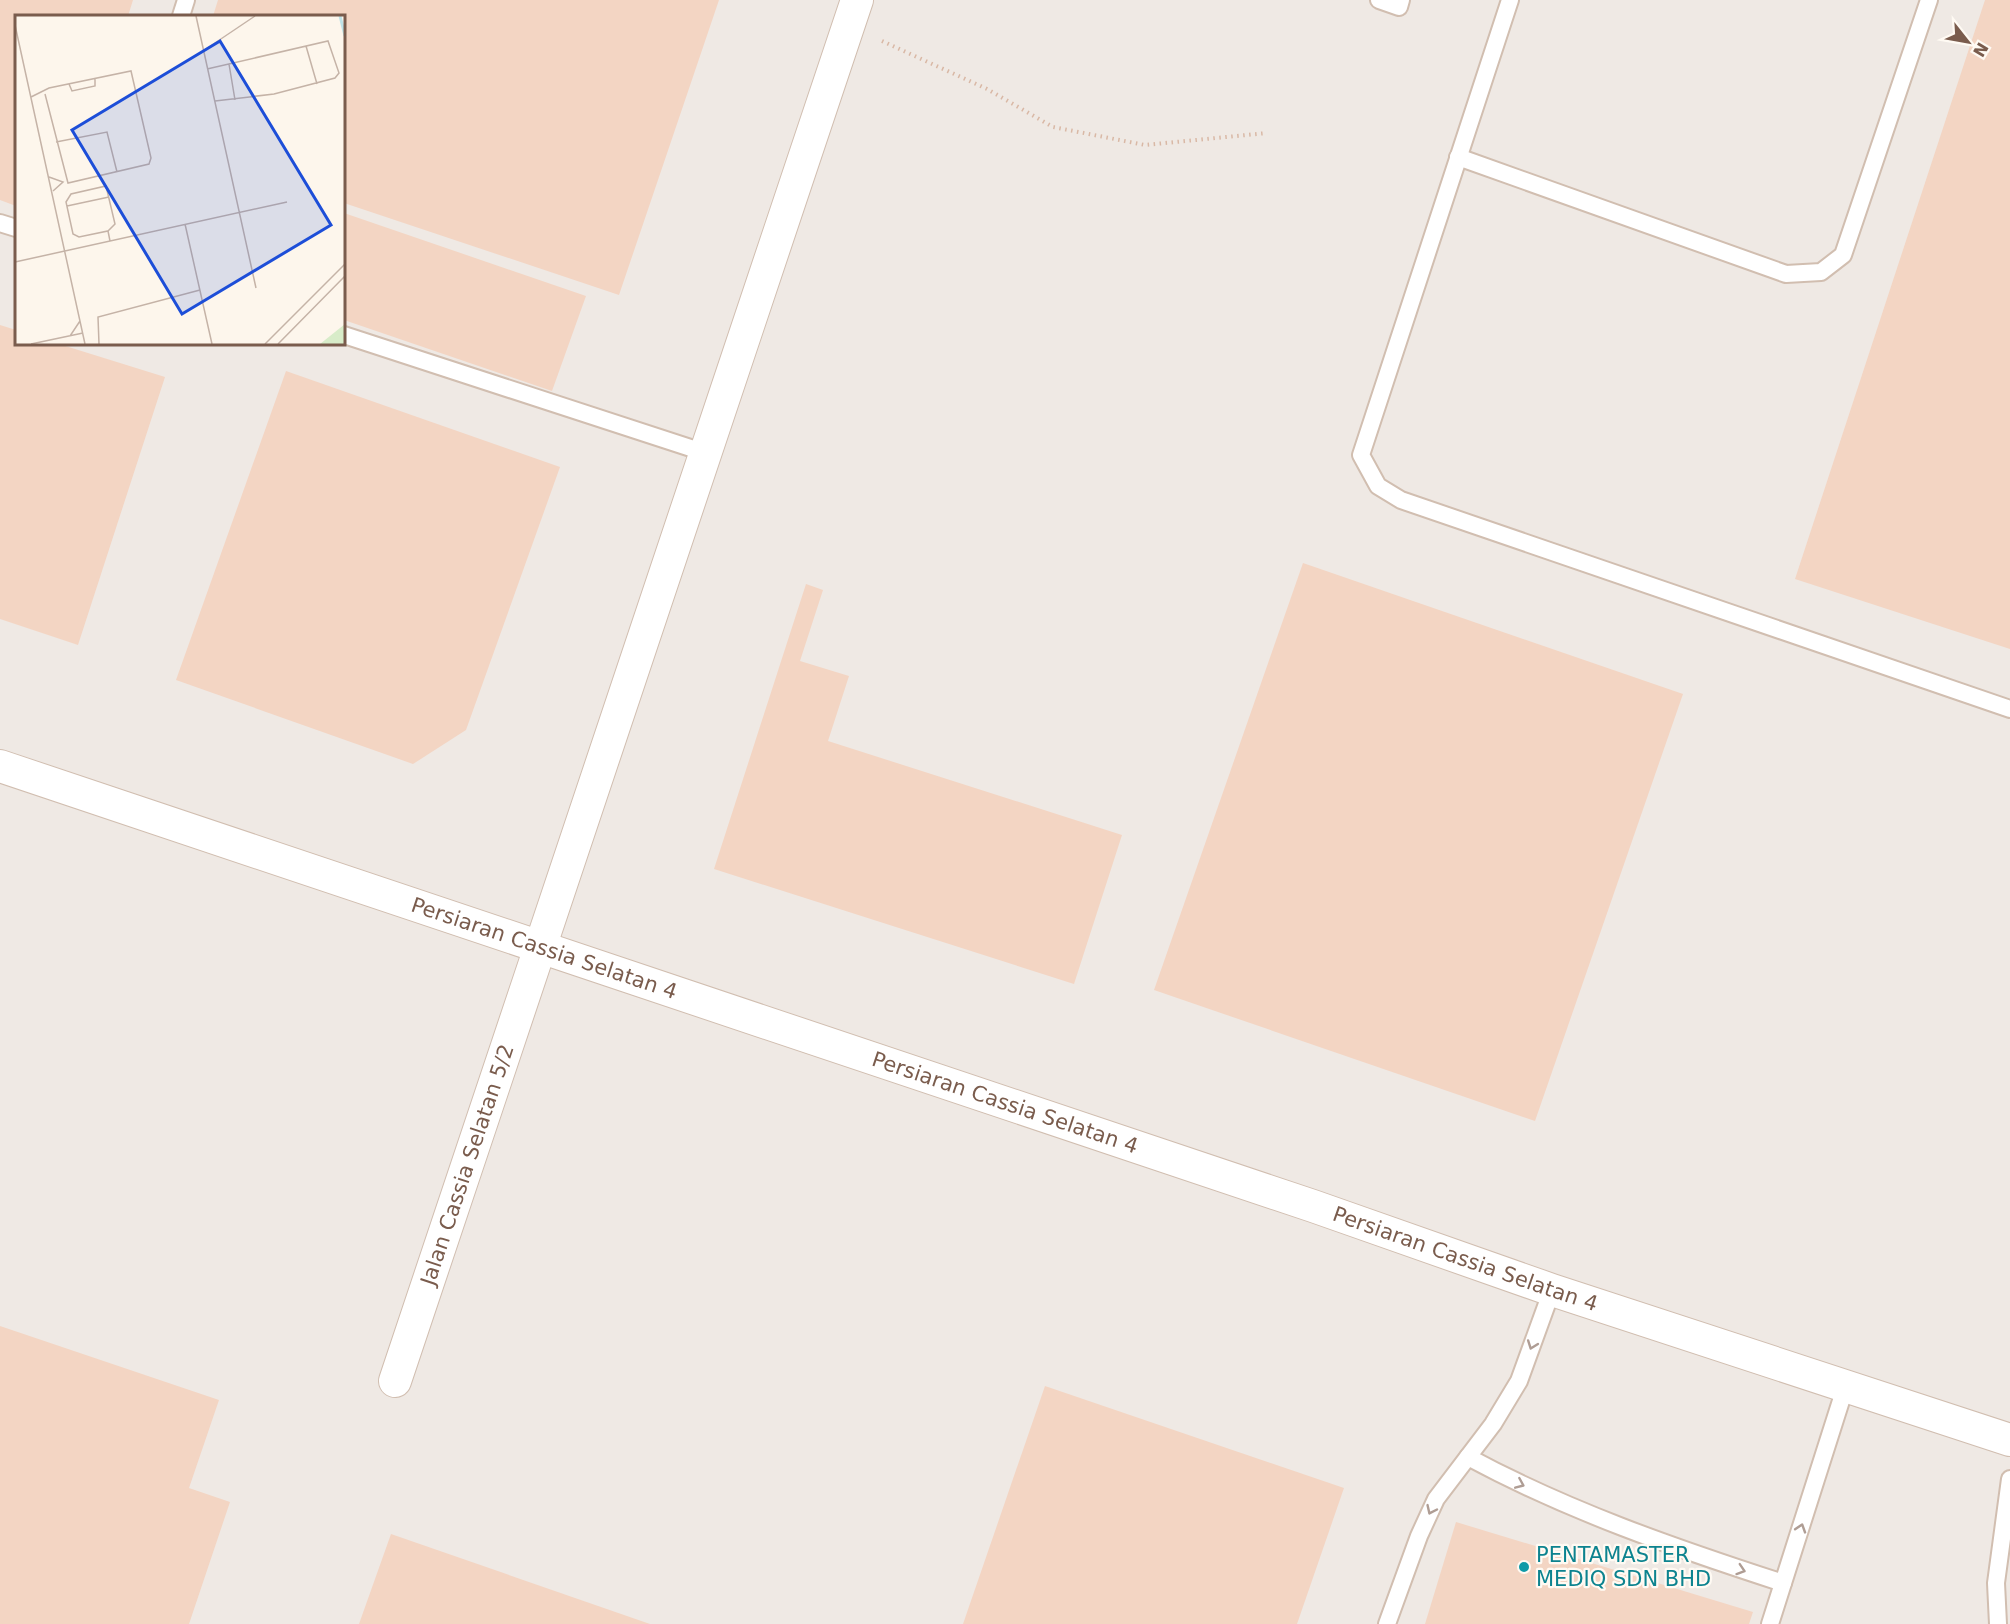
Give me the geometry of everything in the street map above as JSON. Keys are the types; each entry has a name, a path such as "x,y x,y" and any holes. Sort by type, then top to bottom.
{"street":[{"name":"Jalan Cassia Selatan 5/2","path":"395,1381 852,13"},
{"name":"Persiaran Cassia Selatan 4","path":"0,766 1313,1206 1552,1290 2010,1440"}],"lane":[{"path":"181,15 186,0"},
{"path":"1379,0 1400,7 1401,0"},
{"path":"1510,0 1361,454 1378,486 1401,500 2010,709"},
{"path":"1458,157 1786,274 1821,272 1843,255 1929,0"},
{"path":"0,223 15,228"},
{"path":"345,335 705,453"},
{"path":"1387,1624 1419,1536 1436,1499 1493,1424 1519,1381 1552,1290"},
{"path":"1770,1624 1846,1385"},
{"path":"1468,1457 1510,1480 1666,1545 1783,1583"},
{"path":"1998,1624 1996,1583 2010,1479"}],"path":[{"path":"852,13 1053,127 1145,145 1267,134"}],"shaded area":[{"path":"0,0 2010,0 2010,1624 0,1624"}],"building":[{"path":"0,0 133,0 128,15 15,15 15,206 0,200"},
{"path":"218,0 719,0 619,295 345,203 345,15 213,15"},
{"path":"1985,0 2010,0 2010,649 1795,579"},
{"path":"345,213 586,296 552,391 345,320"},
{"path":"0,325 15,330 15,345 62,345 165,377 78,645 0,619"},
{"path":"286,371 560,467 466,730 413,764 176,680"},
{"path":"1303,563 1683,694 1535,1121 1154,990"},
{"path":"806,584 823,590 800,661 849,676 828,741 1122,835 1074,984 714,869"},
{"path":"0,1326 219,1400 189,1488 230,1502 189,1624 0,1624"},
{"path":"1045,1386 1344,1488 1297,1624 963,1624"},
{"name":"PENTAMASTER MEDIQ SDN BHD","path":"1456,1522 1753,1612 1749,1624 1425,1624"},
{"path":"391,1534 650,1624 359,1624"}],"place":[{"name":"PENTAMASTER MEDIQ SDN BHD","path":"1524,1567"}]}
